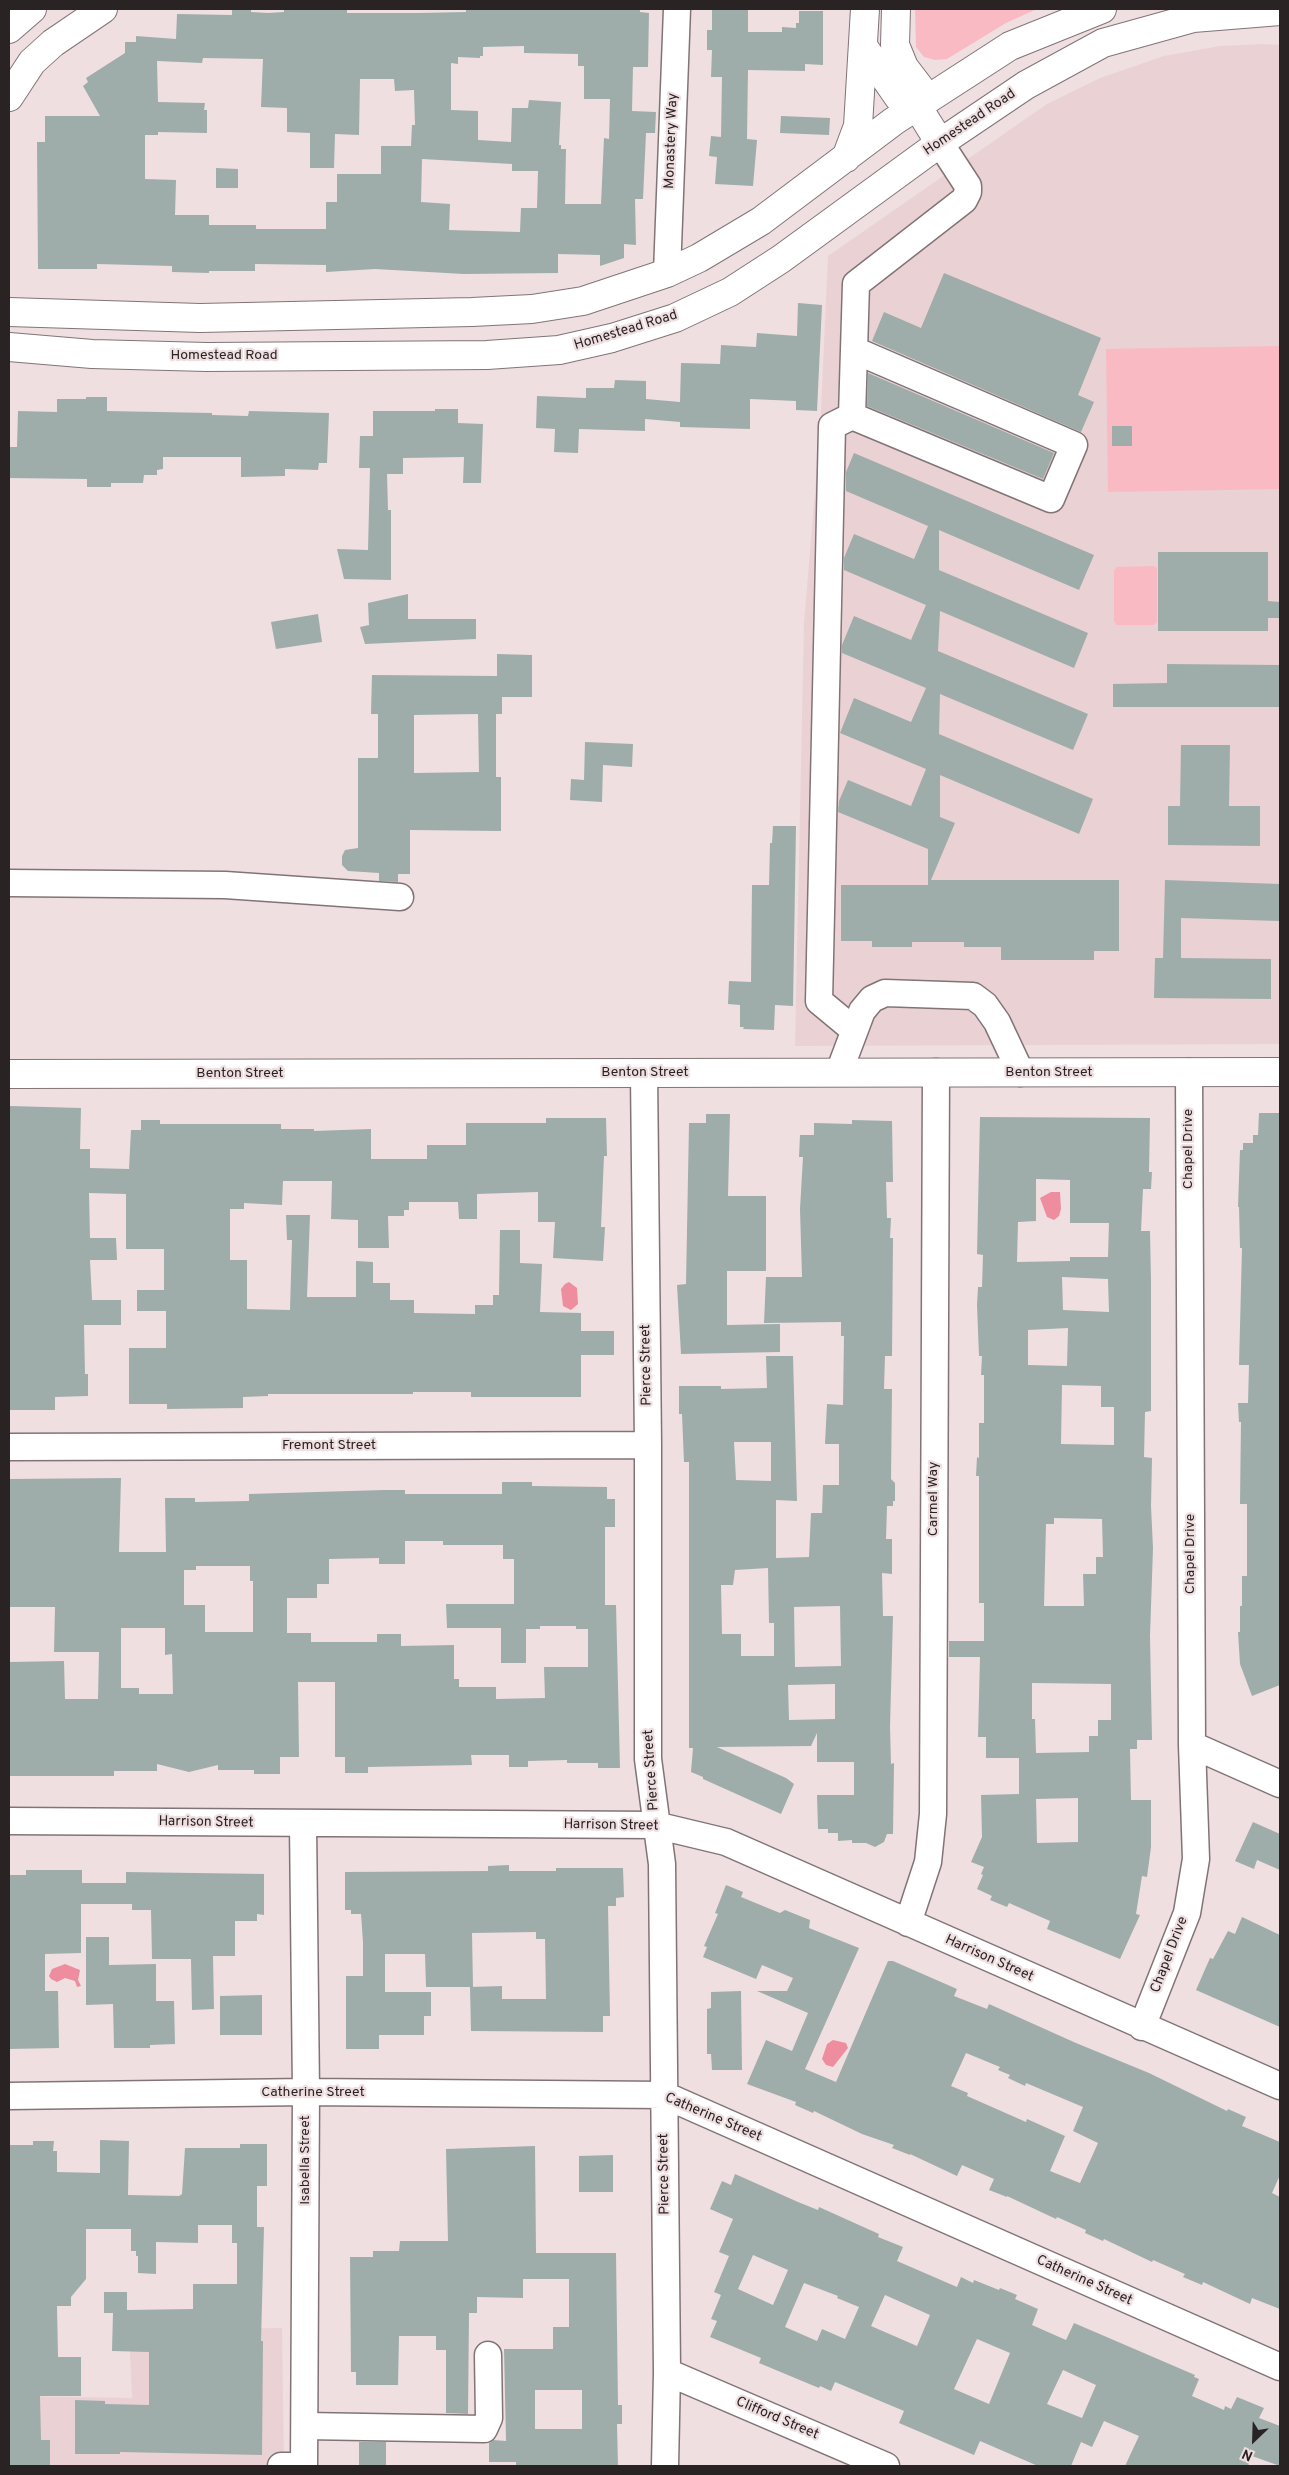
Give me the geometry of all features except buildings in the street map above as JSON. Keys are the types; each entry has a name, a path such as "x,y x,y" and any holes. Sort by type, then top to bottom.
{"main road":[{"path":"9,29 32,9"},
{"path":"9,96 39,56 60,38 102,9"},
{"path":"846,158 858,126 865,9"},
{"path":"896,9 894,44 904,67 920,88 916,106"},
{"path":"9,312 200,318 472,312 532,309 583,301 667,273 699,258 761,221 916,106 1010,46 1102,9"},
{"name":"Homestead Road","path":"9,347 92,354 207,356 487,355 559,350 612,338 675,318 730,292 781,259 940,143 1026,86 1103,43 1194,18 1280,11"},
{"path":"863,46 899,98 916,106 940,143"},
{"name":"Benton Street","path":"9,1074 1280,1072"}],"street":[{"name":"Monastery Way","path":"667,273 677,9"},
{"path":"852,416 856,284 964,200 968,192 968,186 940,143"},
{"path":"854,350 1074,445 1051,499 852,416 832,426 819,1001 854,1030"},
{"path":"9,883 225,886 400,897"},
{"path":"839,1072 854,1030 867,1005 872,999 885,993 973,996 985,1005 997,1022 1021,1073"},
{"name":"Carmel Way","path":"908,1923 928,1862 933,1814 936,1072"},
{"name":"Chapel Drive","path":"1142,2027 1187,1913 1196,1859 1192,1745 1189,1072"},
{"name":"Pierce Street","path":"644,1073 648,1445 648,1759 662,1864 667,2372 666,2466"},
{"name":"Fremont Street","path":"9,1447 648,1445"},
{"path":"1192,1745 1280,1784"},
{"name":"Harrison Street","path":"9,1821 656,1825 726,1842 1142,2027 1280,2086"},
{"name":"Isabella Street","path":"303,1824 306,2092 304,2466"},
{"name":"Catherine Street","path":"9,2096 306,2092 664,2095 1280,2367"},
{"path":"304,2426 484,2429 489,2418 488,2355"},
{"name":"Clifford Street","path":"667,2372 886,2466"},
{"path":"281,2466 304,2466"}],"shaded area":[{"path":"915,9 1037,9 1006,23 947,59 935,60 924,57 916,47"},
{"path":"1280,45 1280,1044 795,1046 804,623 820,432 828,256 1047,104 1100,78 1164,56 1220,46"},
{"path":"1280,346 1280,489 1108,492 1106,349"},
{"path":"1154,566 1157,568 1157,622 1154,625 1117,625 1114,621 1114,570 1117,567"},
{"path":"1051,1192 1060,1192 1061,1209 1059,1216 1054,1220 1047,1217 1040,1198"},
{"path":"569,1282 577,1288 578,1304 571,1310 563,1306 561,1289"},
{"path":"65,1964 80,1970 78,1980 81,1986 77,1987 75,1981 65,1978 57,1982 51,1979 49,1976 52,1969"},
{"path":"833,2040 846,2043 848,2048 833,2067 826,2065 822,2059 827,2044"},
{"path":"282,2328 284,2466 9,2466 9,2396 132,2398 129,2330"}]}
